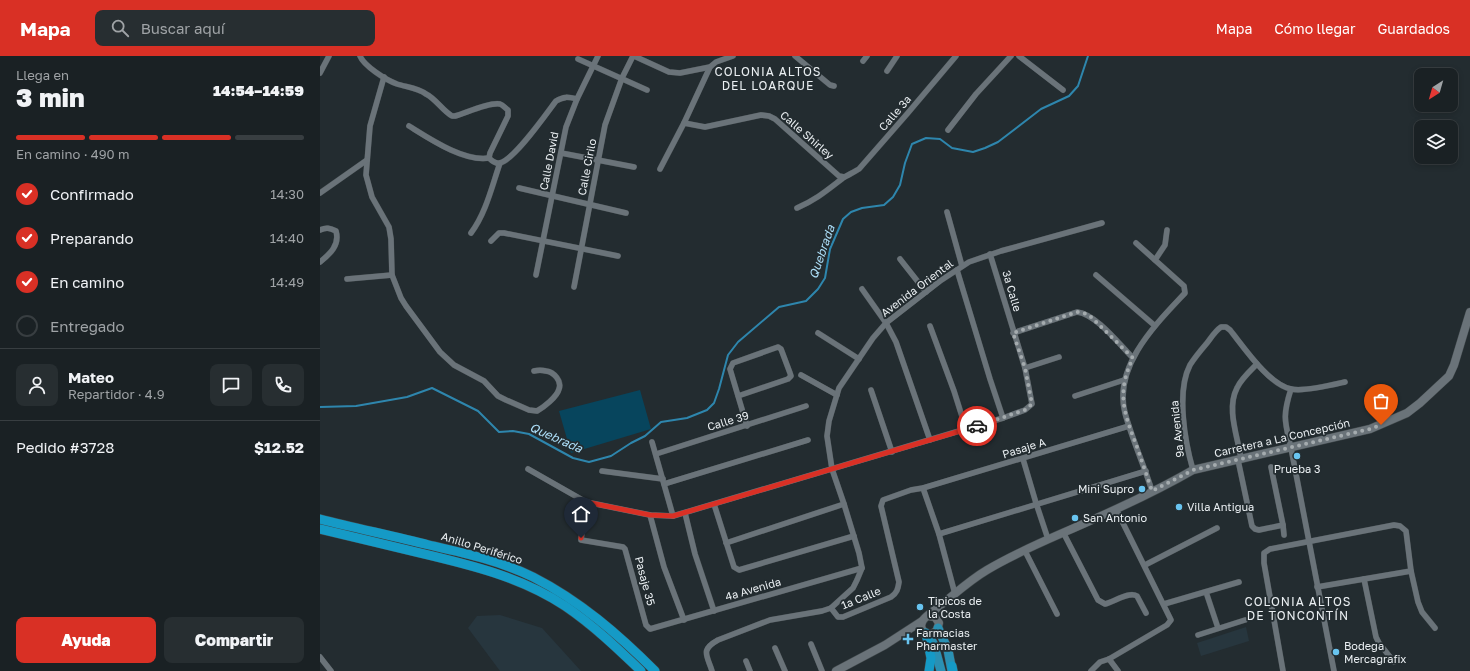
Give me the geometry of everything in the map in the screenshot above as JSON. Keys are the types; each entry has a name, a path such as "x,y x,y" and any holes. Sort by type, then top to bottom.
{"highway":[{"name":"Anillo Periférico","path":"320,519 464,553 500,564 532,577 571,599 604,624 655,671"},
{"name":"Anillo Periférico","path":"320,530 461,562 495,572 528,586 564,606 596,630 641,671"},
{"path":"926,633 931,658 929,671"}],"main road":[{"name":"Carretera a La Concepción","path":"901,636 987,569 1193,470 1370,429 1391,421 1406,413 1440,385 1452,371 1470,312"},
{"name":"Carretera a La Concepción","path":"938,625 948,600"},
{"path":"941,671 934,645 921,626 925,618 935,617 948,650 952,669"},
{"path":"836,671 901,636 934,633 938,625"}],"street":[{"path":"360,56 368,66 384,77 395,83 424,92 452,116 490,105 499,104 503,106 508,110 508,116 489,158"},
{"name":"Calle David","path":"536,275 566,127 577,99 598,56"},
{"path":"633,56 669,72 680,73 710,67"},
{"name":"Calle Cirilo","path":"574,286 605,125 622,78 633,56"},
{"path":"660,169 684,123 710,67 716,62 733,56"},
{"path":"796,56 830,85 834,86"},
{"path":"863,62 867,56"},
{"path":"887,71 897,56"},
{"name":"Calle 3a","path":"797,208 812,202 844,177 859,168 956,56"},
{"path":"948,130 976,94 1011,56"},
{"path":"1019,56 1063,90"},
{"path":"320,58 328,57"},
{"path":"320,73 328,57"},
{"path":"578,59 647,90"},
{"path":"384,77 370,126 366,175 368,187 372,197 389,227 391,239 392,275 406,306 440,352 454,365 484,380 498,396 529,410 537,411 556,394 560,384 558,378 548,371 534,371"},
{"path":"471,233 484,210 500,163 516,152 556,101 562,97 577,99"},
{"name":"Calle Shirley","path":"684,123 705,127 761,115 769,116 783,126 839,176 844,177"},
{"path":"409,126 444,148 476,158 489,158 495,163 500,163"},
{"path":"561,153 634,168"},
{"path":"320,193 367,160"},
{"path":"519,188 626,213"},
{"path":"947,212 962,266"},
{"name":"Avenida Oriental","path":"862,568 854,536 832,469 827,436 829,421 839,388 859,358 886,323 962,266 990,254 1102,223"},
{"path":"320,230 325,228 332,229 336,231 338,238 335,246 329,254 320,262"},
{"path":"1155,260 1165,245 1167,230"},
{"path":"491,241 499,233 618,256"},
{"path":"1136,244 1184,286 1186,290 1185,293 1154,325 1133,358 1124,380 1123,395 1125,412 1152,491"},
{"name":"3a Calle","path":"990,254 1025,368 1032,404 1025,410 1003,418"},
{"path":"900,259 926,292"},
{"path":"528,469 586,502 650,515 673,516 1003,418 957,270"},
{"path":"347,279 392,275"},
{"path":"1096,275 1154,325"},
{"path":"862,289 886,323 896,342 930,440"},
{"path":"1013,333 1077,312 1084,313 1098,322 1133,358"},
{"path":"930,326 966,429"},
{"name":"9a Avenida","path":"1193,470 1184,423 1183,397 1185,380 1190,366 1198,353 1218,329 1224,327 1230,330 1257,364"},
{"path":"818,333 859,358"},
{"path":"738,396 791,376 782,349 778,347 733,363 730,369 738,396 747,426"},
{"path":"1025,368 1059,357"},
{"path":"1283,525 1259,530 1252,526 1233,412 1233,400 1236,388 1244,377 1257,364 1280,384 1291,389 1311,388 1345,382"},
{"path":"801,375 837,395"},
{"path":"1075,396 1124,380"},
{"path":"1291,389 1284,414 1285,423 1334,671"},
{"path":"871,390 892,452"},
{"name":"Calle 39","path":"656,454 806,406"},
{"name":"Pasaje A","path":"923,488 1129,426"},
{"path":"602,471 664,482 808,440"},
{"path":"652,442 673,516"},
{"path":"1023,459 1048,539"},
{"path":"1271,467 1284,535"},
{"path":"939,534 1146,470"},
{"path":"923,488 939,534 955,594"},
{"name":"1a Calle","path":"712,671 706,654 706,648 718,640 770,620 822,611 831,608 840,618 891,598 898,589 899,582 881,502 911,490 923,488"},
{"name":"Pasaje 35","path":"586,502 581,540 623,547 625,549 646,625 650,629"},
{"path":"714,504 734,567 739,570 854,536"},
{"path":"726,543 844,504"},
{"path":"1091,671 1100,662 1109,659 1169,624 1171,617 1116,508"},
{"path":"685,513 695,554 714,611"},
{"path":"650,515 664,567 684,620"},
{"path":"1283,671 1263,556 1264,553 1270,549 1397,525 1406,531 1411,571 1422,612 1435,628"},
{"path":"1145,565 1217,528"},
{"path":"1063,532 1098,600 1105,604 1130,594 1135,594 1146,613"},
{"path":"1025,550 1057,614"},
{"path":"831,608 853,588 862,568"},
{"name":"4a Avenida","path":"650,629 862,568"},
{"path":"1317,587 1411,571"},
{"path":"1364,578 1376,637 1394,662"},
{"path":"1164,604 1239,582"},
{"path":"1206,592 1218,628"},
{"path":"1198,635 1245,620"},
{"path":"811,644 822,671"},
{"path":"775,648 785,671"},
{"path":"320,657 331,671"},
{"path":"1109,659 1118,671"},
{"path":"746,661 750,671"}],"shaded area":[{"path":"640,390 651,429 571,453 559,411"},
{"path":"500,615 542,628 581,671 500,671 468,628 477,616"},
{"path":"1246,627 1249,641 1201,656 1197,643"}],"waterway":[{"name":"Quebrada","path":"320,407 356,406 407,397 432,388 478,411 499,432 513,431 529,434 573,458 589,462 611,456 645,436 661,422 687,418 707,410 714,403 728,355 738,342 779,307 806,301 818,289 825,278 830,249 843,219 851,212 862,208 884,205 893,197 900,185 905,163 912,144 926,138 940,139 952,148 973,152 998,142 1041,109 1069,96 1078,86 1088,56"}],"way so far":[{"path":"977,426 1025,410 1032,404 1025,368 1013,333 1077,312 1084,313 1098,322 1133,358 1124,380 1123,395 1125,412 1152,491 1175,481 1193,470 1291,448 1381,425"}],"place":[{"name":"Prueba 3","path":"1297,456"},
{"name":"Mini Supro","path":"1142,489"},
{"name":"Villa Antigua","path":"1179,507"},
{"name":"San Antonio","path":"1075,518"},
{"name":"Tipicos de la Costa","path":"920,607"},
{"name":"Farmacias Pharmaster","path":"908,639"},
{"name":"Bodega Mercagrafix","path":"1336,652"}],"district":[{"name":"COLONIA ALTOS DEL LOARQUE","path":"768,79"},
{"name":"COLONIA ALTOS DE TONCONTÍN","path":"1298,609"}],"route":[{"path":"581,538 586,502 650,515 673,516 977,426"}]}
